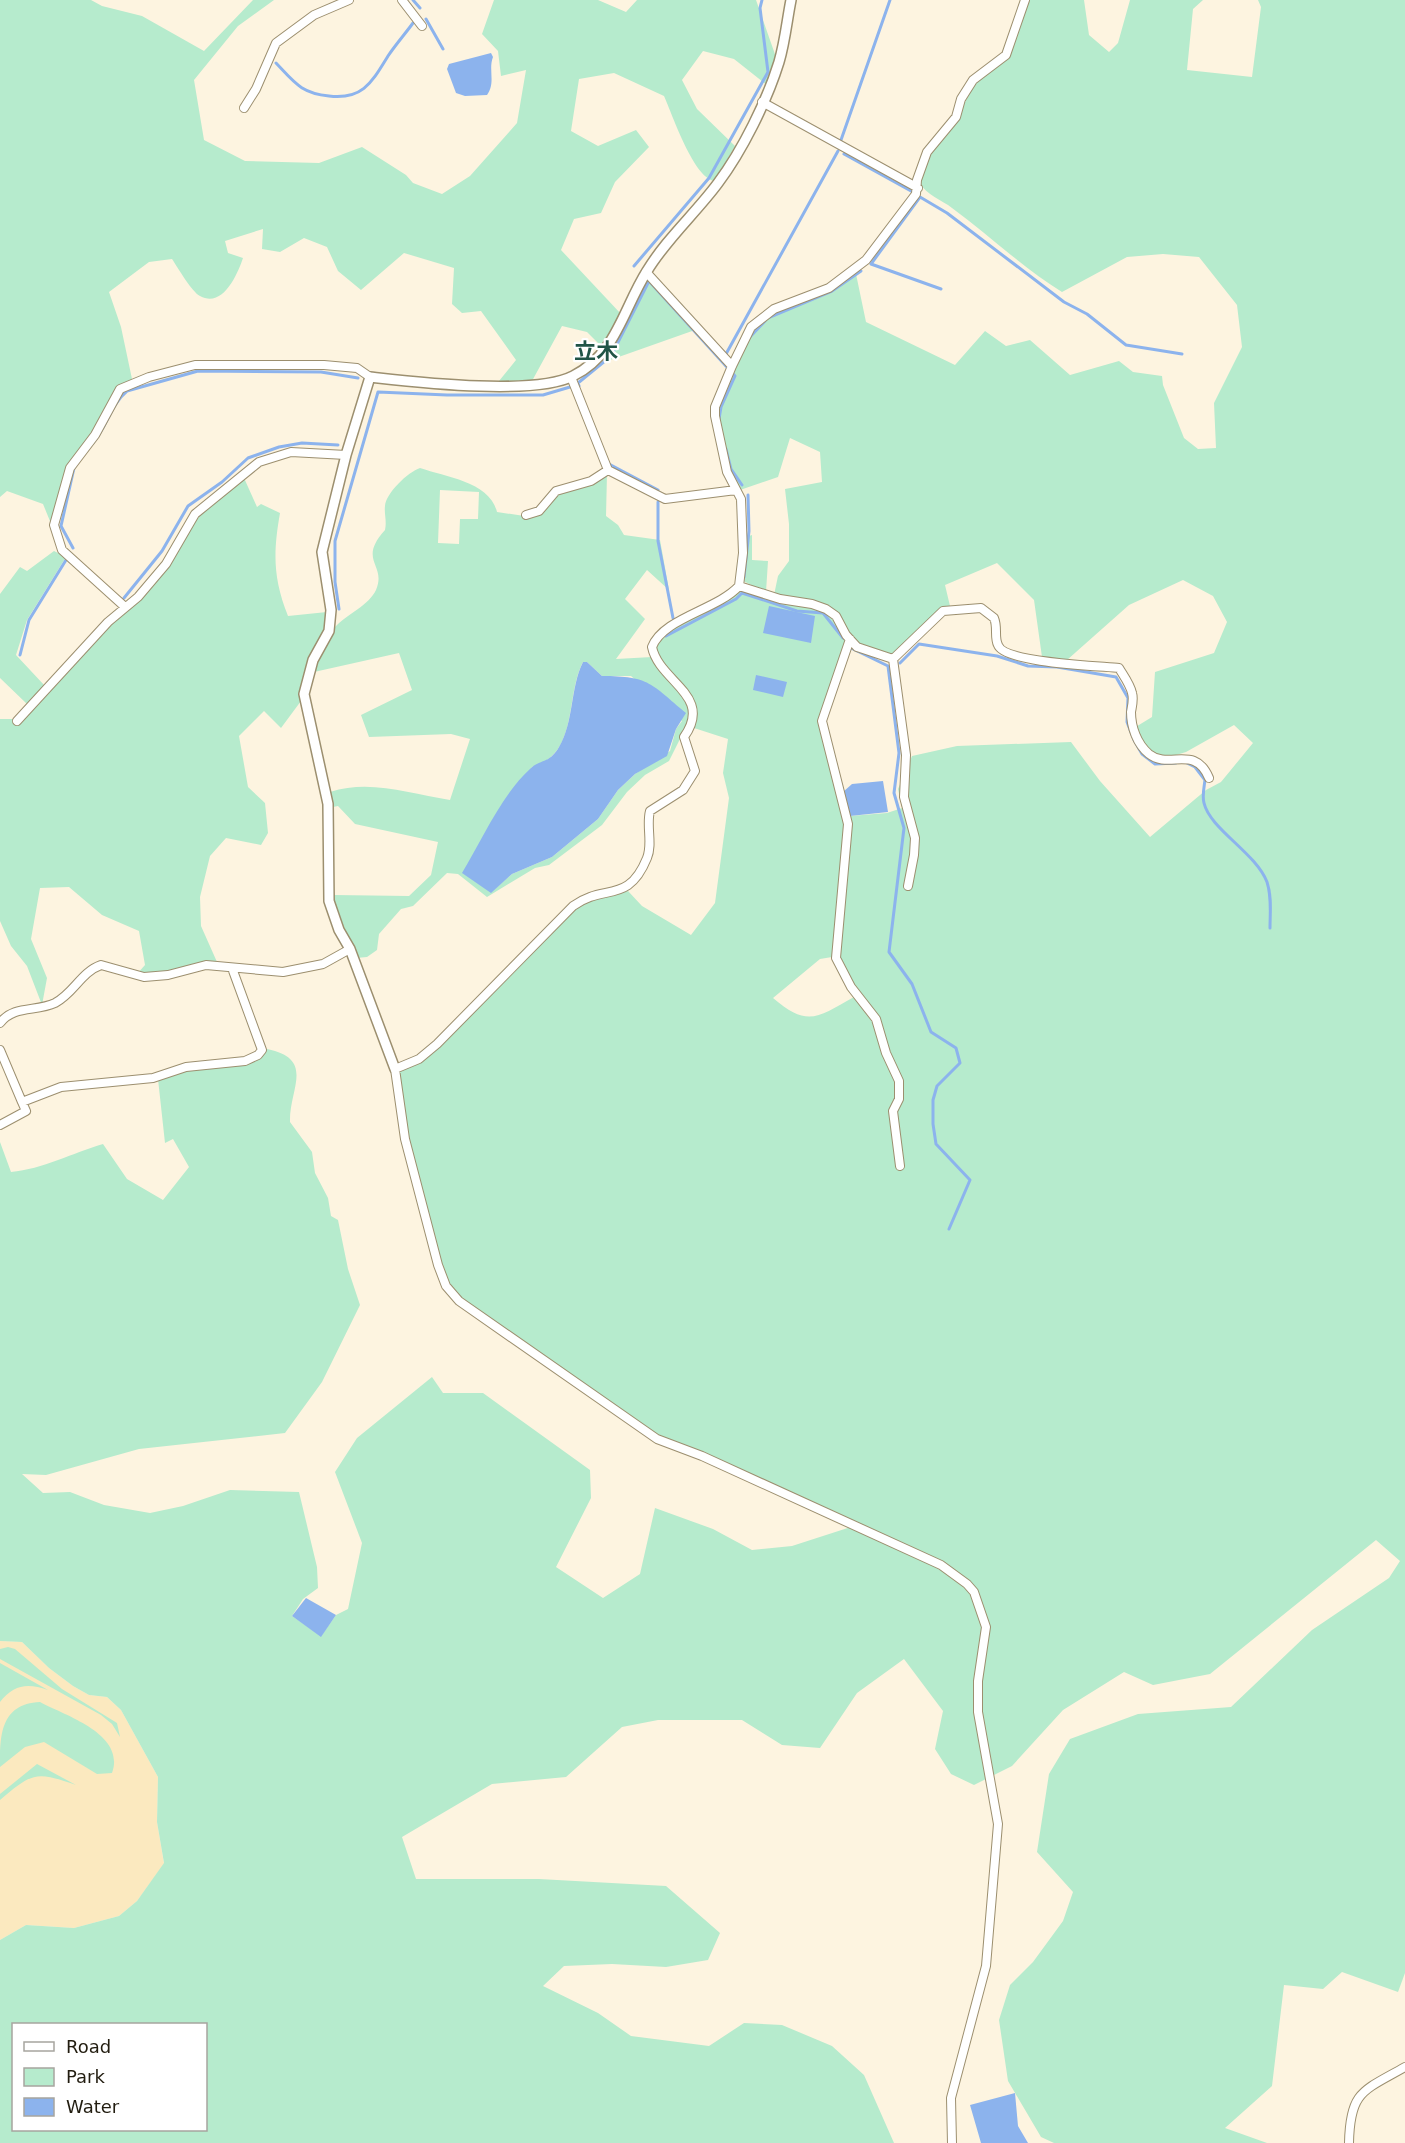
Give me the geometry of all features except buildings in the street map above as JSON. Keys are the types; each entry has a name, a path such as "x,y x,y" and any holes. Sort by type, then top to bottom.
{"street":[{"path":"244,108 256,89 276,43 314,15 349,0"},
{"path":"402,0 422,26"},
{"path":"125,607 63,550 54,525 70,468 95,435 120,389 134,382 195,365 324,365 357,368 370,377 450,384 524,385 571,377 599,358 610,345 646,273 682,222 717,184 737,154 780,60 791,0"},
{"path":"395,1069 419,1059 437,1044 573,906 581,900 628,887 635,880 648,855 650,811 683,790 695,771 684,737 693,719 689,698 657,661 652,647 663,631 725,599 739,586 743,553 741,499 727,472 715,416 716,407 731,371 751,327 764,316 829,288 866,260 918,188 917,180 927,152 956,117 961,99 973,80 1006,55 1026,0"},
{"path":"762,102 918,188"},
{"path":"646,273 731,371"},
{"path":"370,377 346,455 322,552 331,610 329,631 313,660 304,694 328,804 329,901 339,930 351,949 395,1069 405,1139 438,1265 446,1286 459,1301 657,1439 702,1456 941,1565 974,1592 986,1627 978,1681 978,1712 998,1824 986,1966 951,2098 952,2143"},
{"path":"571,377 608,470 665,499 736,490"},
{"path":"17,721 125,607 138,597 166,564 195,514 259,462 291,452 346,455"},
{"path":"526,514 539,511 556,491 591,481 608,470"},
{"path":"739,586 780,600 812,604 826,609 836,616 857,647 893,658"},
{"path":"893,658 943,611 981,608 994,618 998,645 1005,652 1027,659 1119,668 1132,693 1132,727 1144,748 1156,759 1181,758 1195,762 1205,770 1209,778"},
{"path":"850,639 822,721 848,824 836,958 851,987 876,1019 886,1053 899,1081 899,1099 893,1111 900,1167"},
{"path":"893,658 906,755 904,797 915,838 908,885"},
{"path":"0,1023 6,1015 16,1011 44,1007 56,1002 87,972 101,965 144,977 168,975 206,965 292,971 322,964 351,949"},
{"path":"22,1102 61,1087 153,1078 186,1067 245,1061 258,1055 262,1050 232,968"},
{"path":"0,1050 26,1112 0,1125"},
{"path":"1349,2143 1349,2118 1357,2098 1369,2087 1405,2067"}],"shaded area":[{"path":"0,1641 22,1642 49,1668 73,1686 89,1695 107,1697 121,1710 158,1777 157,1822 164,1864 137,1901 119,1916 74,1928 26,1925 0,1940"}],"green space":[{"path":"0,0 91,0 102,6 142,16 204,51 253,0 274,0 238,26 194,80 204,140 245,161 319,163 362,147 406,175 413,183 442,194 470,176 517,123 526,70 501,76 498,51 482,34 494,0 598,0 626,12 637,0 756,0 777,60 768,86 734,59 703,51 682,80 697,109 735,146 715,181 707,178 699,170 664,96 614,73 579,79 571,131 598,146 636,130 649,147 615,182 601,213 574,219 561,250 621,314 603,348 587,332 562,326 532,381 499,381 516,360 481,311 462,313 452,304 454,268 404,253 361,290 338,271 327,247 304,238 280,252 262,249 263,229 225,241 228,253 243,258 228,288 216,298 208,299 193,290 172,259 149,262 109,292 121,327 132,379 115,391 93,436 68,468 52,526 43,504 7,491 0,497"},
{"path":"1029,0 1084,0 1089,35 1109,52 1118,43 1130,0 1203,0 1193,9 1187,70 1252,77 1261,7 1258,0 1405,0 1405,1973 1398,1992 1342,1972 1323,1989 1284,1985 1272,2086 1225,2128 1267,2143 1054,2143 1041,2137 1008,2081 999,2020 1010,1985 1033,1962 1063,1921 1073,1892 1037,1852 1049,1774 1070,1739 1138,1714 1231,1707 1312,1630 1389,1578 1400,1561 1376,1540 1210,1674 1153,1685 1124,1672 1063,1710 1012,1766 974,1785 951,1774 935,1749 943,1711 904,1659 857,1693 820,1748 782,1745 742,1720 658,1720 622,1727 566,1777 492,1784 402,1837 416,1879 539,1879 666,1886 720,1933 708,1960 666,1967 612,1964 564,1966 543,1986 598,2013 631,2036 709,2046 744,2023 782,2025 832,2046 864,2075 894,2143 0,2143 0,1940 26,1925 74,1928 119,1916 137,1901 164,1863 157,1822 158,1777 121,1710 107,1697 89,1695 73,1686 49,1668 22,1642 0,1641 0,1142 11,1172 46,1164 103,1144 127,1179 163,1200 189,1167 173,1139 165,1143 158,1079 188,1069 239,1064 267,1049 291,1060 296,1068 296,1077 290,1122 312,1152 315,1173 328,1198 331,1216 338,1220 348,1269 360,1305 322,1382 285,1433 139,1449 46,1475 22,1474 43,1493 70,1492 104,1505 150,1513 183,1506 230,1490 299,1492 317,1567 318,1588 303,1599 292,1616 321,1636 336,1615 348,1609 362,1543 335,1472 357,1438 432,1377 443,1393 483,1393 590,1470 591,1498 556,1567 603,1598 640,1574 655,1508 713,1529 752,1550 792,1546 857,1525 703,1453 656,1436 453,1293 442,1271 406,1134 398,1072 426,1057 575,908 584,902 628,891 642,906 691,935 715,903 729,798 723,773 728,739 694,728 693,702 664,667 658,658 655,646 670,631 742,588 793,605 824,610 840,626 848,641 821,715 833,776 850,816 887,813 902,808 898,789 912,756 957,746 1071,742 1100,781 1150,837 1206,790 1221,782 1253,743 1234,725 1186,752 1163,759 1149,752 1134,728 1152,717 1155,672 1214,653 1227,622 1213,596 1183,580 1129,605 1067,660 1042,657 1034,600 997,563 945,585 950,606 938,611 893,655 855,643 838,617 830,610 774,595 778,576 789,561 789,524 785,489 822,482 820,452 790,438 778,477 740,490 728,470 717,409 749,334 757,326 775,313 832,289 856,274 866,322 955,365 985,331 1006,346 1030,340 1070,375 1119,361 1133,372 1162,376 1163,385 1184,438 1198,449 1216,448 1214,403 1242,347 1237,305 1199,257 1163,254 1127,257 1062,292 1034,273 952,208 930,194 920,183 930,152 949,133 974,85 1007,57","holes":["838,956 857,992 881,1024 873,1023 854,997 831,1010 813,1016 795,1013 773,998 820,959"]},
{"path":"646,279 695,330 596,365 619,336"},
{"path":"420,468 476,487 493,502 497,512 531,517 555,495 607,474 606,516 618,525 624,535 660,540 669,590 647,570 625,599 645,619 616,659 652,657 684,695 691,717 669,761 645,775 627,792 602,825 549,865 535,868 487,897 458,874 447,873 413,906 401,909 379,934 377,950 367,957 356,958 336,908 334,895 409,896 431,875 438,842 355,824 338,806 333,807 330,792 345,788 375,787 450,800 470,739 451,734 369,737 361,715 412,690 399,653 314,672 333,629 368,600 376,590 378,574 373,549 385,530 386,501 398,484","holes":["440,490 479,492 478,519 460,519 459,544 438,543","583,662 587,662 602,676 631,676 682,721 676,729 670,751 635,774 618,790 598,819 552,857 512,874 491,892 463,873 532,767 547,760 557,750 564,737"]},
{"path":"244,478 257,507 261,504 280,513 276,541 276,565 279,590 288,616 327,612 325,626 302,682 301,701 281,728 264,711 239,736 248,787 265,803 268,833 261,845 226,838 210,856 200,897 201,926 217,962 168,973 137,974 145,965 139,931 102,915 69,887 40,888 31,939 47,978 42,1005 27,966 11,946 0,921 0,719 13,719 17,723 114,621 141,599 200,515"},
{"path":"752,535 752,560 768,561 766,592 741,580 746,537"},
{"path":"54,551 66,557 27,620 16,655 45,686 27,704 0,678 0,594 20,567 27,571"},
{"path":"8,1647 15,1649 62,1689 117,1723 120,1737 112,1724 101,1715 0,1659 0,1649"},
{"path":"0,1663 48,1690 34,1686 16,1688 0,1702"},
{"path":"40,1702 78,1720 102,1737 110,1747 114,1759 112,1773 97,1774 44,1742 25,1747 0,1767 2,1733 10,1715 27,1704"},
{"path":"37,1764 76,1785 43,1776 35,1777 20,1784 0,1800 0,1794"}],"water":[{"path":"491,53 493,57 492,81 487,95 465,96 456,93 447,69 449,64"},
{"path":"769,606 815,616 811,643 763,633"},
{"path":"583,662 587,662 602,676 630,678 649,684 686,713 676,729 667,756 635,774 618,790 598,819 552,857 512,874 491,893 462,873 511,791 531,768 552,756 559,747 567,727"},
{"path":"756,675 787,682 783,697 753,690"},
{"path":"883,781 888,812 850,816 843,792 852,784"},
{"path":"306,1598 336,1615 321,1637 292,1616"},
{"path":"1015,2093 1018,2126 1028,2143 981,2143 970,2105"}],"waterway":[{"path":"413,0 420,8"},
{"path":"634,266 709,178 768,72 760,8 762,0"},
{"path":"841,140 890,0"},
{"path":"426,19 443,49"},
{"path":"276,63 305,90 319,95 350,95 358,92 371,81 413,23"},
{"path":"726,354 838,151"},
{"path":"844,154 911,191"},
{"path":"941,289 871,264 920,197 947,213 1064,302 1087,314 1126,345 1182,354"},
{"path":"770,317 832,291 861,271"},
{"path":"579,386 578,383 611,356 649,281 735,376 721,407 719,419"},
{"path":"749,338 765,321"},
{"path":"92,444 121,396 127,391 198,371 321,372 358,378"},
{"path":"339,609 335,582 335,541 378,392 543,395 570,387"},
{"path":"124,598 162,551 188,506 222,482 248,458 279,447 302,443 338,445"},
{"path":"726,449 731,469 742,485"},
{"path":"609,464 658,490"},
{"path":"73,548 61,526 74,468"},
{"path":"744,577 749,531 748,495"},
{"path":"658,502 658,541 673,618"},
{"path":"20,655 29,620 66,560"},
{"path":"666,636 736,599 742,593 797,611 823,613 843,638"},
{"path":"900,663 919,644 997,656 1028,666 1057,667 1116,677 1128,698 1127,722 1142,754 1155,764 1176,763"},
{"path":"851,648 888,666 899,753 894,793 904,828 889,952 912,984 931,1032 956,1048 960,1063 937,1086 933,1100 936,1144 970,1180 949,1229"},
{"path":"1185,762 1195,767 1205,780 1203,798 1208,813 1253,861 1267,882 1270,899 1270,928"}],"district":[{"name":"立木","path":"596,351"}]}
